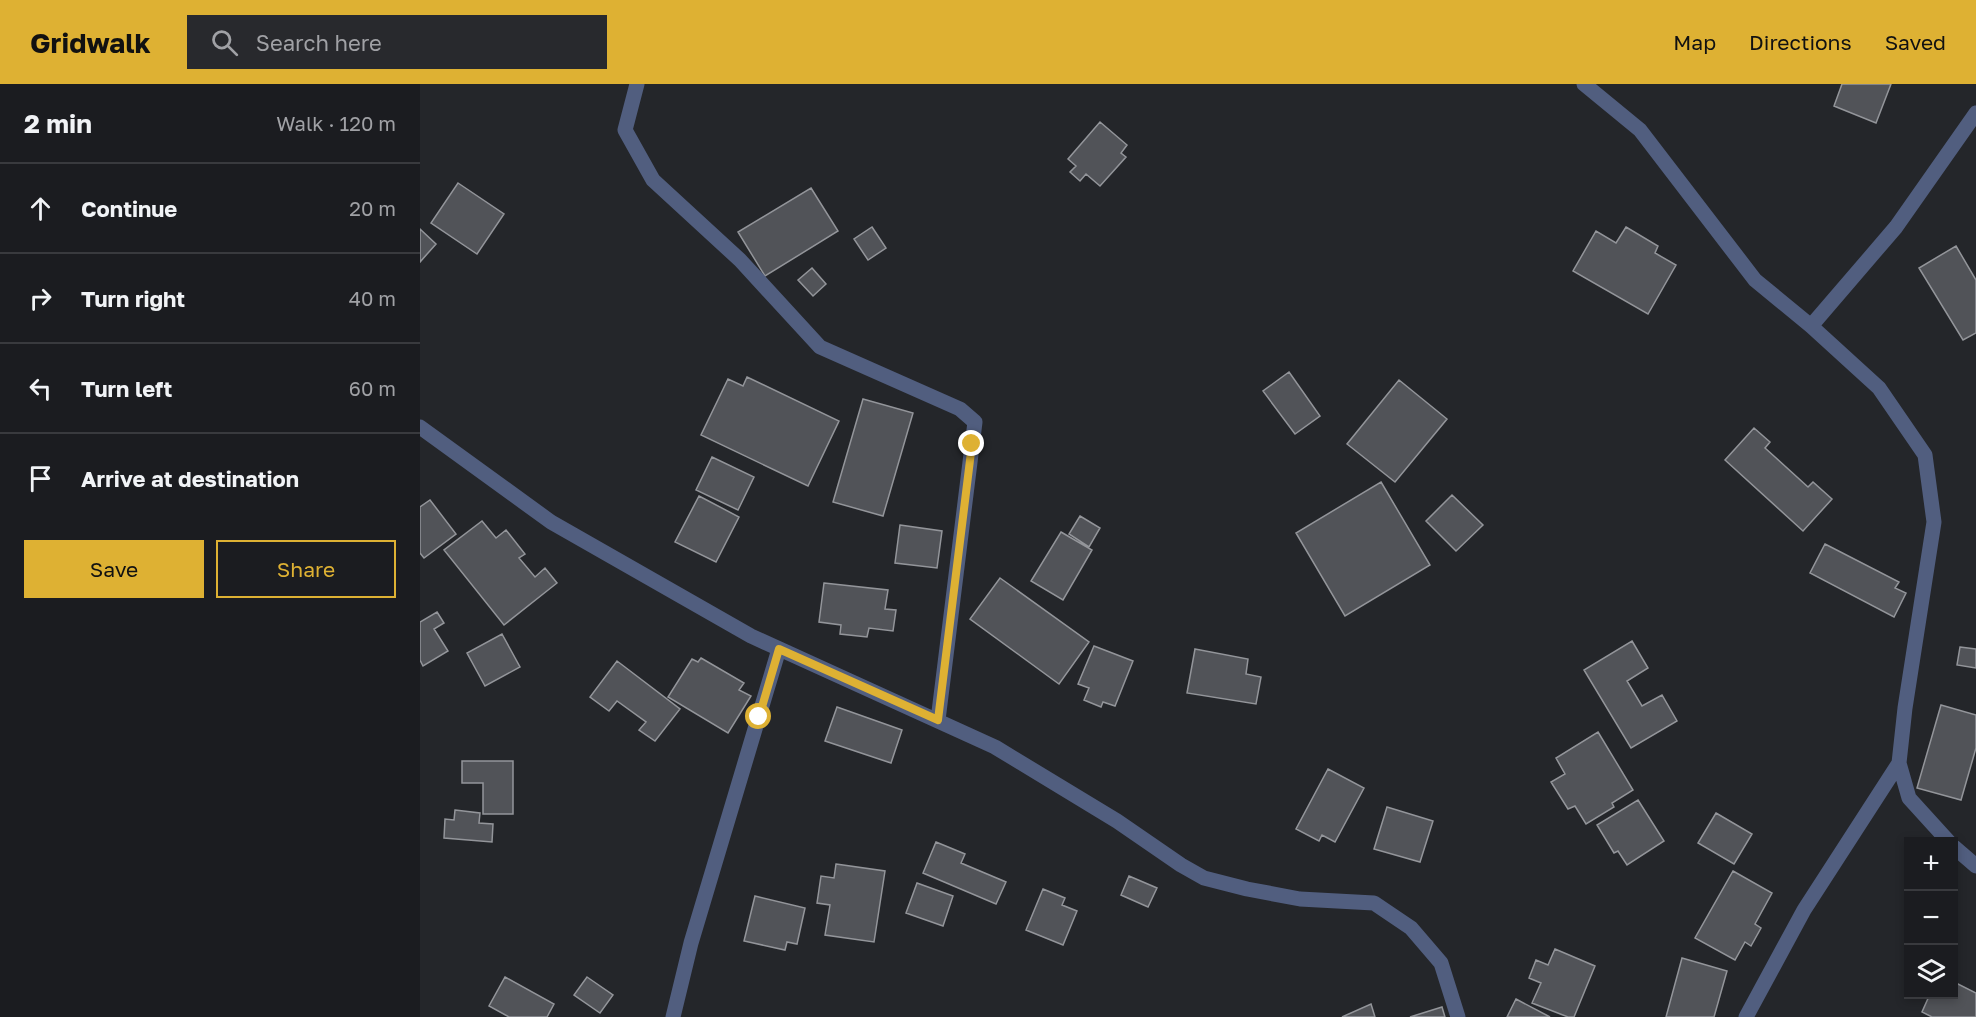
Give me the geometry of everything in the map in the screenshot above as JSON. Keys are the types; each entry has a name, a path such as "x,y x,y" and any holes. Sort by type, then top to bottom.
{"street":[{"path":"637,84 625,130 653,180 740,260 820,347 960,409 975,422 938,720"},
{"path":"1584,84 1640,130 1755,280 1811,326 1879,388 1924,455 1934,522 1905,708 1899,763 1909,798 1944,837"},
{"path":"1811,326 1896,227 1976,113"},
{"path":"420,427 551,522 751,636 995,747 1117,821 1204,878 1300,899 1374,903 1411,928 1441,963 1458,1017"},
{"path":"673,1017 691,943 779,649"},
{"path":"1746,1017 1804,910 1899,763"},
{"path":"1958,851 1976,866"}],"building":[{"path":"1842,84 1891,84 1876,123 1834,106"},
{"path":"1100,122 1127,145 1121,153 1126,157 1100,186 1086,174 1080,181 1070,172 1076,166 1068,159"},
{"path":"458,183 504,214 477,254 431,223"},
{"path":"811,188 838,231 765,276 738,232"},
{"path":"872,227 886,248 868,260 854,239"},
{"path":"1626,227 1658,246 1655,253 1676,265 1648,314 1573,271 1596,231 1616,243"},
{"path":"420,229 436,244 420,262"},
{"path":"1956,246 1976,280 1976,333 1963,340 1919,268"},
{"path":"812,268 826,284 813,296 798,280"},
{"path":"1289,372 1320,416 1295,434 1263,391"},
{"path":"747,377 839,421 808,486 701,435 728,379 743,386"},
{"path":"1399,380 1447,419 1395,482 1347,444"},
{"path":"863,399 913,413 883,516 833,502"},
{"path":"1754,428 1770,442 1765,448 1808,487 1813,482 1832,499 1803,531 1725,460"},
{"path":"712,457 754,477 738,510 696,490"},
{"path":"1381,482 1430,565 1345,616 1296,533"},
{"path":"1452,495 1483,525 1456,551 1426,521"},
{"path":"699,496 739,517 716,562 675,542"},
{"path":"430,500 456,534 424,558 420,553 420,507"},
{"path":"1080,516 1100,528 1089,547 1069,534"},
{"path":"482,521 496,538 506,530 525,554 519,558 535,577 545,568 557,583 504,625 444,550"},
{"path":"900,525 942,531 937,568 895,563"},
{"path":"1061,532 1092,550 1063,600 1031,581"},
{"path":"1825,544 1899,582 1895,588 1906,593 1894,617 1810,573"},
{"path":"1000,578 1089,642 1059,684 970,619"},
{"path":"824,583 888,590 885,609 896,610 893,631 869,628 867,637 840,634 841,625 819,622"},
{"path":"437,612 444,623 434,629 448,651 423,666 420,660 420,622"},
{"path":"502,634 520,667 485,686 467,653"},
{"path":"1632,641 1648,668 1627,681 1642,706 1662,695 1677,721 1631,748 1584,670"},
{"path":"1094,646 1133,661 1115,706 1103,702 1101,707 1084,700 1089,688 1078,684"},
{"path":"1960,647 1976,649 1976,668 1957,665"},
{"path":"1195,649 1248,659 1246,674 1261,677 1256,704 1187,693"},
{"path":"701,658 744,683 739,690 751,696 728,733 668,697 692,659 698,662"},
{"path":"617,661 680,709 655,741 639,730 646,722 617,701 609,711 590,697"},
{"path":"1941,705 1976,715 1976,748 1961,800 1917,788"},
{"path":"837,707 902,730 891,763 825,741"},
{"path":"1598,732 1633,790 1612,803 1614,807 1586,824 1575,806 1568,809 1551,782 1565,774 1556,758"},
{"path":"462,761 513,761 513,814 483,814 483,783 462,783"},
{"path":"1328,769 1364,788 1335,842 1322,835 1319,841 1296,829"},
{"path":"1638,800 1664,841 1627,865 1618,851 1614,853 1597,825"},
{"path":"1387,807 1433,821 1420,862 1374,849"},
{"path":"455,810 480,813 479,823 493,824 492,842 444,838 445,819 454,820"},
{"path":"1716,813 1752,834 1734,864 1698,843"},
{"path":"936,842 965,854 961,863 1006,882 996,904 923,873"},
{"path":"836,864 885,871 874,942 825,935 830,905 817,903 821,876 834,878"},
{"path":"1733,871 1772,893 1755,924 1761,928 1751,946 1745,942 1735,960 1695,938"},
{"path":"1129,876 1157,888 1148,907 1121,895"},
{"path":"917,883 953,896 943,926 906,913"},
{"path":"1043,889 1065,898 1062,905 1077,911 1063,945 1026,930"},
{"path":"755,896 805,908 797,944 787,942 785,950 744,941"},
{"path":"1555,949 1595,966 1574,1017 1568,1017 1532,1003 1541,983 1529,978 1536,960 1548,965"},
{"path":"1682,958 1727,971 1714,1017 1666,1017"},
{"path":"505,977 554,1004 547,1017 509,1017 489,1006"},
{"path":"587,977 613,995 600,1013 574,995"},
{"path":"1958,984 1976,993 1976,1017 1932,1017 1922,1012 1928,999 1958,999"},
{"path":"1516,999 1550,1017 1507,1017"},
{"path":"1371,1004 1375,1017 1342,1017"},
{"path":"1442,1007 1445,1017 1410,1017"}],"route":[{"path":"759,717 779,649 938,720 972,444"}]}
